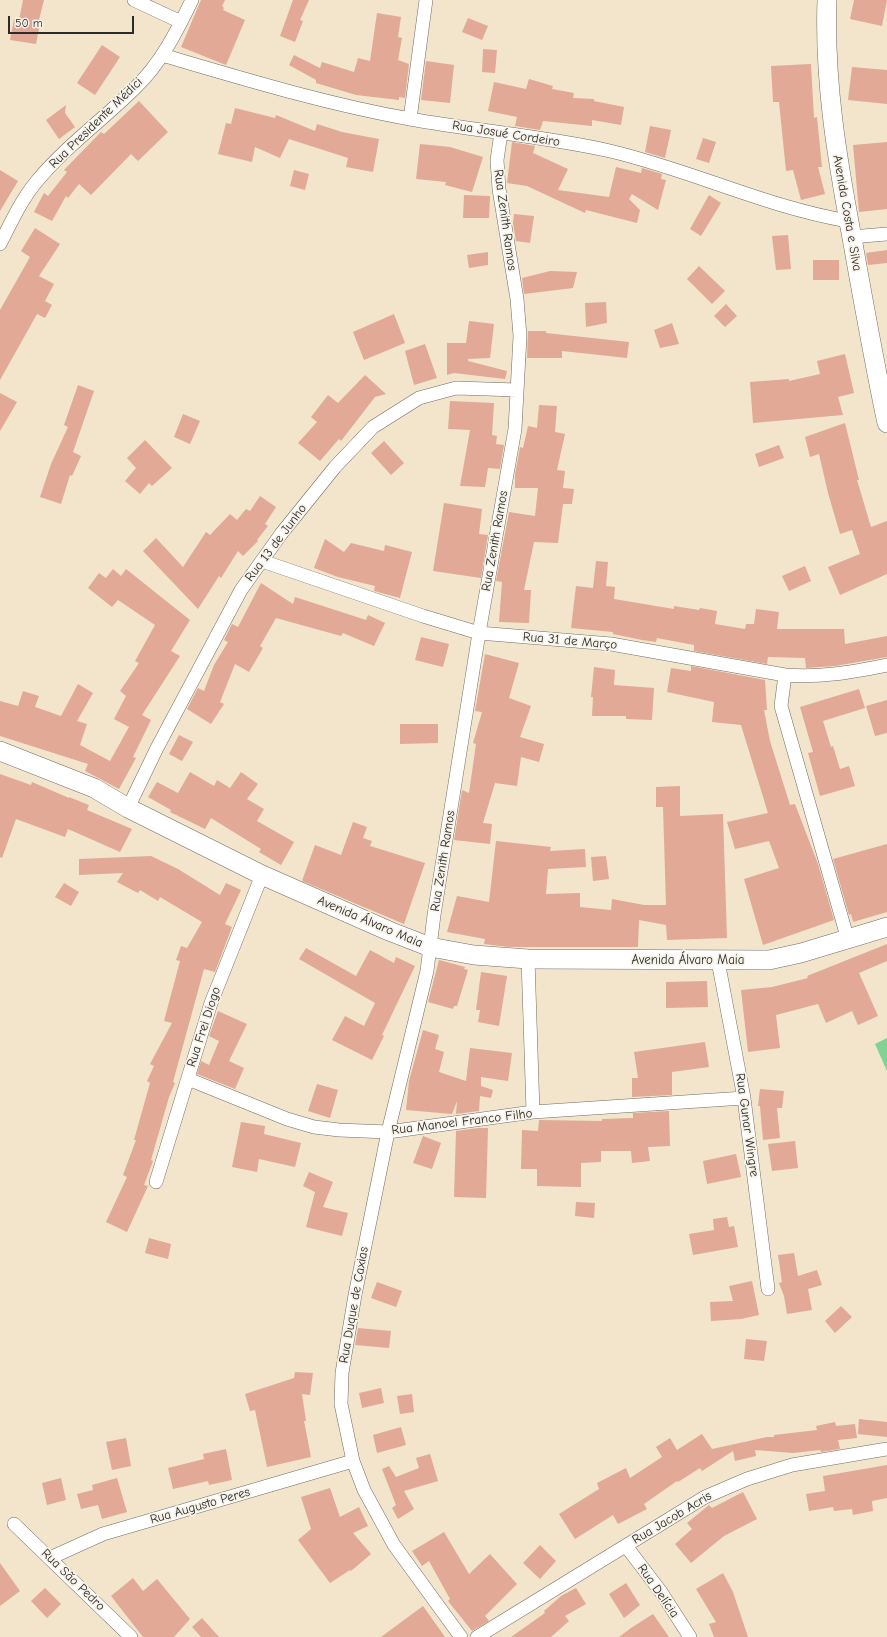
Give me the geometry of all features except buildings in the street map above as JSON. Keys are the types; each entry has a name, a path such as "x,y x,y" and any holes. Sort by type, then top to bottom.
{"street":[{"path":"134,0 181,22"},
{"name":"Rua Presidente Médici","path":"0,244 22,202 37,181 65,152 137,86 162,55 192,0"},
{"path":"410,119 426,0"},
{"name":"Avenida Costa e Silva","path":"827,0 827,69 836,146 872,352 887,423"},
{"name":"Rua Josué Cordeiro","path":"162,55 330,103 410,119 610,151 664,166 850,229 887,234"},
{"name":"Rua Zenith Ramos","path":"430,947 479,633 515,429 519,329 517,299 499,189 497,160 501,133"},
{"name":"Rua 13 de Junho","path":"128,808 157,748 241,590 334,467 373,427 419,398 456,388 517,390"},
{"name":"Rua 31 de Março","path":"262,561 479,633 617,644 785,675 810,677 842,674 887,665"},
{"path":"785,675 782,706 848,940"},
{"name":"Avenida Álvaro Maia","path":"0,751 94,788 128,808 262,875 388,931 430,947 474,954 528,959 718,961 769,960 848,940 887,927"},
{"name":"Rua Frei Diogo","path":"156,1182 211,1003 262,875"},
{"name":"Rua Duque de Caxias","path":"430,947 427,971 388,1132 355,1295 342,1373 341,1404 353,1461 364,1490 394,1545 461,1637"},
{"path":"528,959 533,1112"},
{"name":"Rua Gunar Wingre","path":"718,961 744,1098 768,1290"},
{"name":"Rua Manoel Franco Filho","path":"188,1079 287,1119 314,1127 339,1130 388,1132 533,1112 744,1098"},
{"name":"Rua Jacob Acris","path":"477,1637 705,1498 747,1479 792,1465 887,1449"},
{"name":"Rua Augusto Peres","path":"50,1558 103,1534 353,1461"},
{"name":"Rua São Pedro","path":"14,1524 131,1637"},
{"name":"Rua Delícia","path":"626,1546 661,1592 690,1637"}],"green space":[{"path":"887,1038 887,1071 875,1044"}]}
